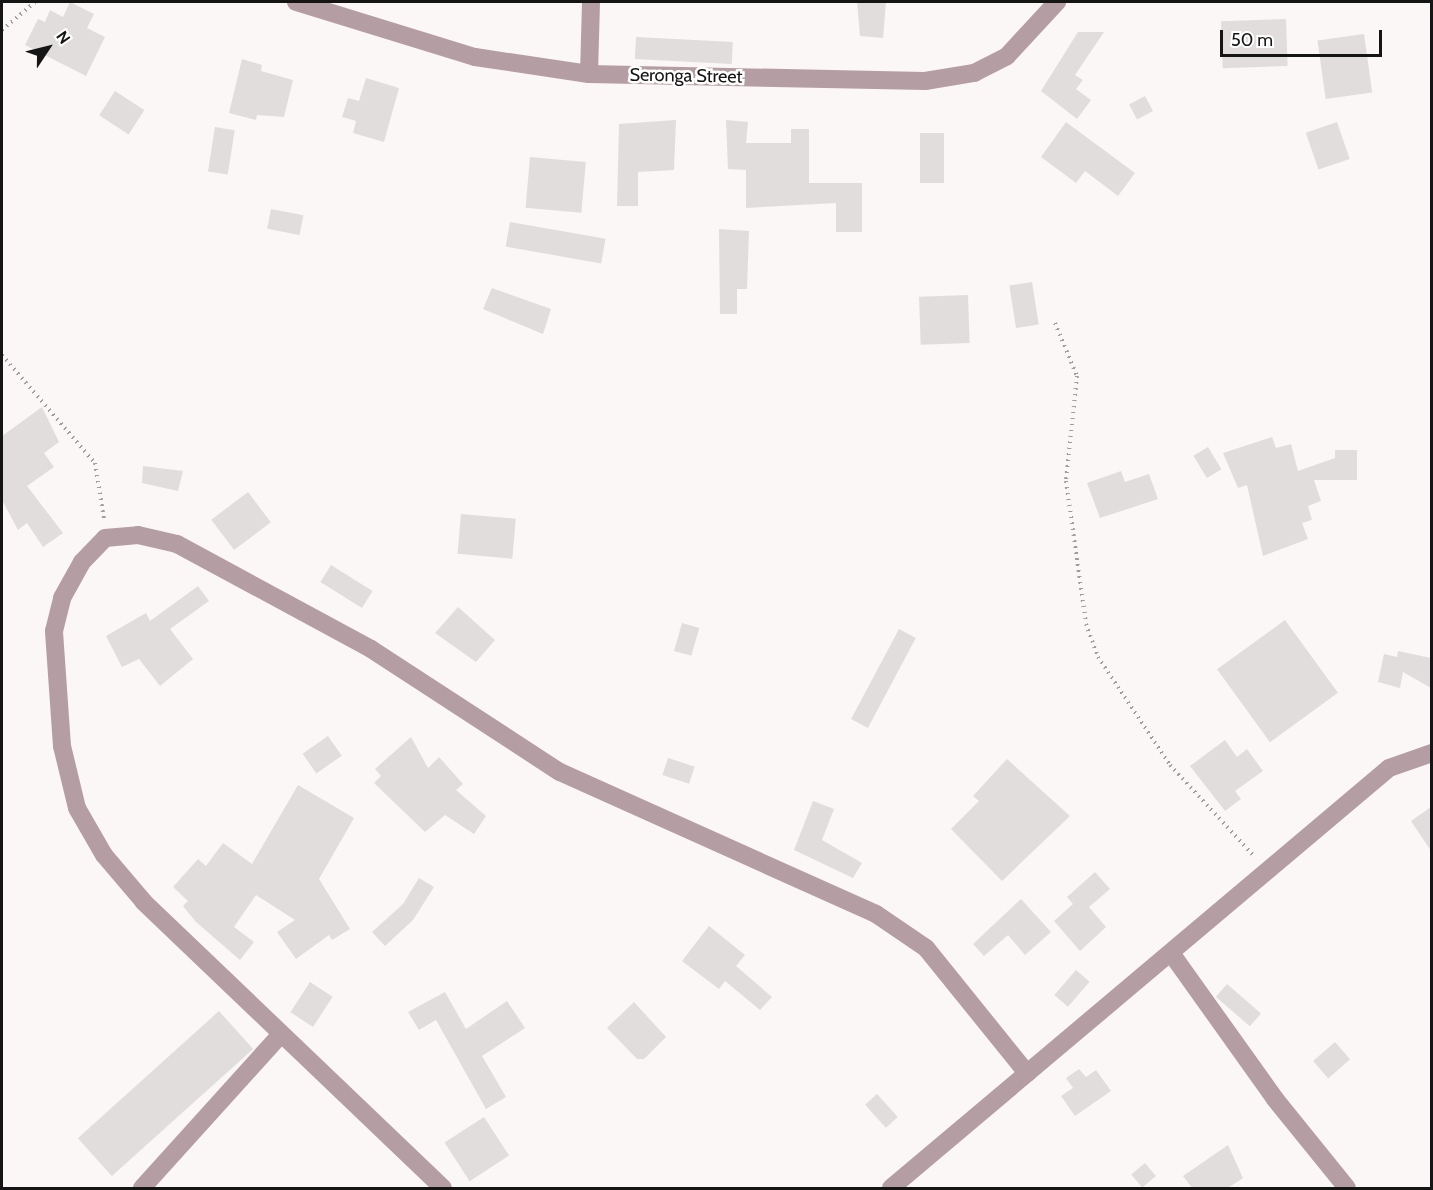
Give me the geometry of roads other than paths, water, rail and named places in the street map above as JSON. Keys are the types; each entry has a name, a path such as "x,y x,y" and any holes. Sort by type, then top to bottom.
{"street":[{"name":"Seronga Street","path":"296,2 475,57 589,74 925,81 974,73 1006,56 1057,2"},
{"path":"589,74 591,2"},
{"path":"442,1188 144,902 104,855 77,808 62,746 54,631 62,598 77,571 105,538 138,535 177,544 371,649 560,772 876,914 926,948 1027,1073"},
{"path":"891,1188 1171,953 1266,868 1389,768 1431,753"},
{"path":"1171,953 1275,1099 1347,1188"},
{"path":"142,1188 281,1034"}]}
